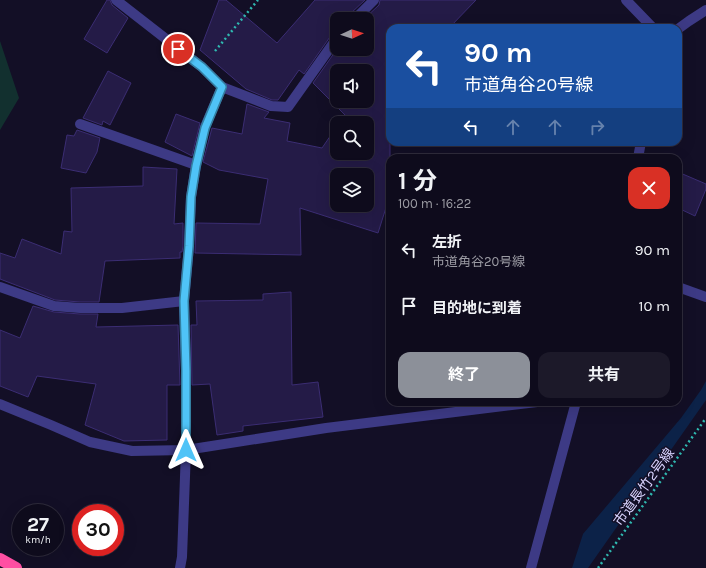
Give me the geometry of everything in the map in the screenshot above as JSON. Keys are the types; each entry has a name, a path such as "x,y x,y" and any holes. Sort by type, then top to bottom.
{"highway":[{"path":"0,559 16,568"}],"street":[{"path":"116,0 202,67 222,87 272,106 288,107 330,48"},
{"path":"362,12 374,0"},
{"path":"626,0 649,24"},
{"path":"682,26 706,10"},
{"path":"180,568 182,557 186,450 184,301 189,246 191,197 196,166 205,128 222,87"},
{"path":"80,124 196,166"},
{"path":"0,287 54,306 80,308 122,308 184,301"},
{"path":"682,288 706,297"},
{"path":"0,404 90,442 132,451 186,450 326,428 505,406"},
{"path":"531,568 575,406"}],"path":[{"path":"202,67 258,0"},
{"name":"市道長竹2号線","path":"598,568 706,418"}],"green space":[{"path":"0,41 19,98 0,130"}],"water":[{"path":"706,381 706,400 588,568 572,568 583,534 681,418"}],"building":[{"path":"107,0 110,0 112,5 128,18 107,53 84,39"},
{"path":"219,0 226,0 277,43 315,0 365,0 352,12 330,12 330,37 304,74 299,70 278,100 272,100 246,89 200,50"},
{"path":"380,0 476,0 453,24 386,24 386,146 390,146 390,154 386,154 386,208 378,233 300,208 301,255 195,253 196,223 260,224 268,179 219,170 203,162 212,128 242,134 247,104 269,112 264,118 290,123 287,141 322,148 330,136 330,160 374,160 374,116 346,116 338,108 374,108 374,64 330,64 330,100 313,83 332,56 374,56 374,12 372,12 379,5"},
{"path":"108,71 131,83 110,125 103,121 102,125 83,118"},
{"path":"176,114 200,123 192,156 165,142"},
{"path":"77,130 100,138 97,152 86,173 61,168 67,135 74,136"},
{"path":"143,167 177,169 174,224 183,223 183,246 182,252 180,252 180,258 105,261 99,302 55,300 0,279 0,253 15,258 22,239 61,254 64,231 72,232 71,188 143,186"},
{"path":"682,174 706,184 706,189 695,216 682,210"},
{"path":"291,292 292,385 318,382 323,417 243,426 243,431 217,435 210,384 192,385 191,325 197,325 196,301 263,300 263,294"},
{"path":"33,306 54,312 98,314 96,327 178,325 180,385 167,385 167,440 124,441 85,425 96,384 37,376 28,397 0,386 0,330 20,338"}],"route":[{"path":"178,49 202,67 222,87 205,128 196,166 191,197 189,246 184,301 186,450"}]}
